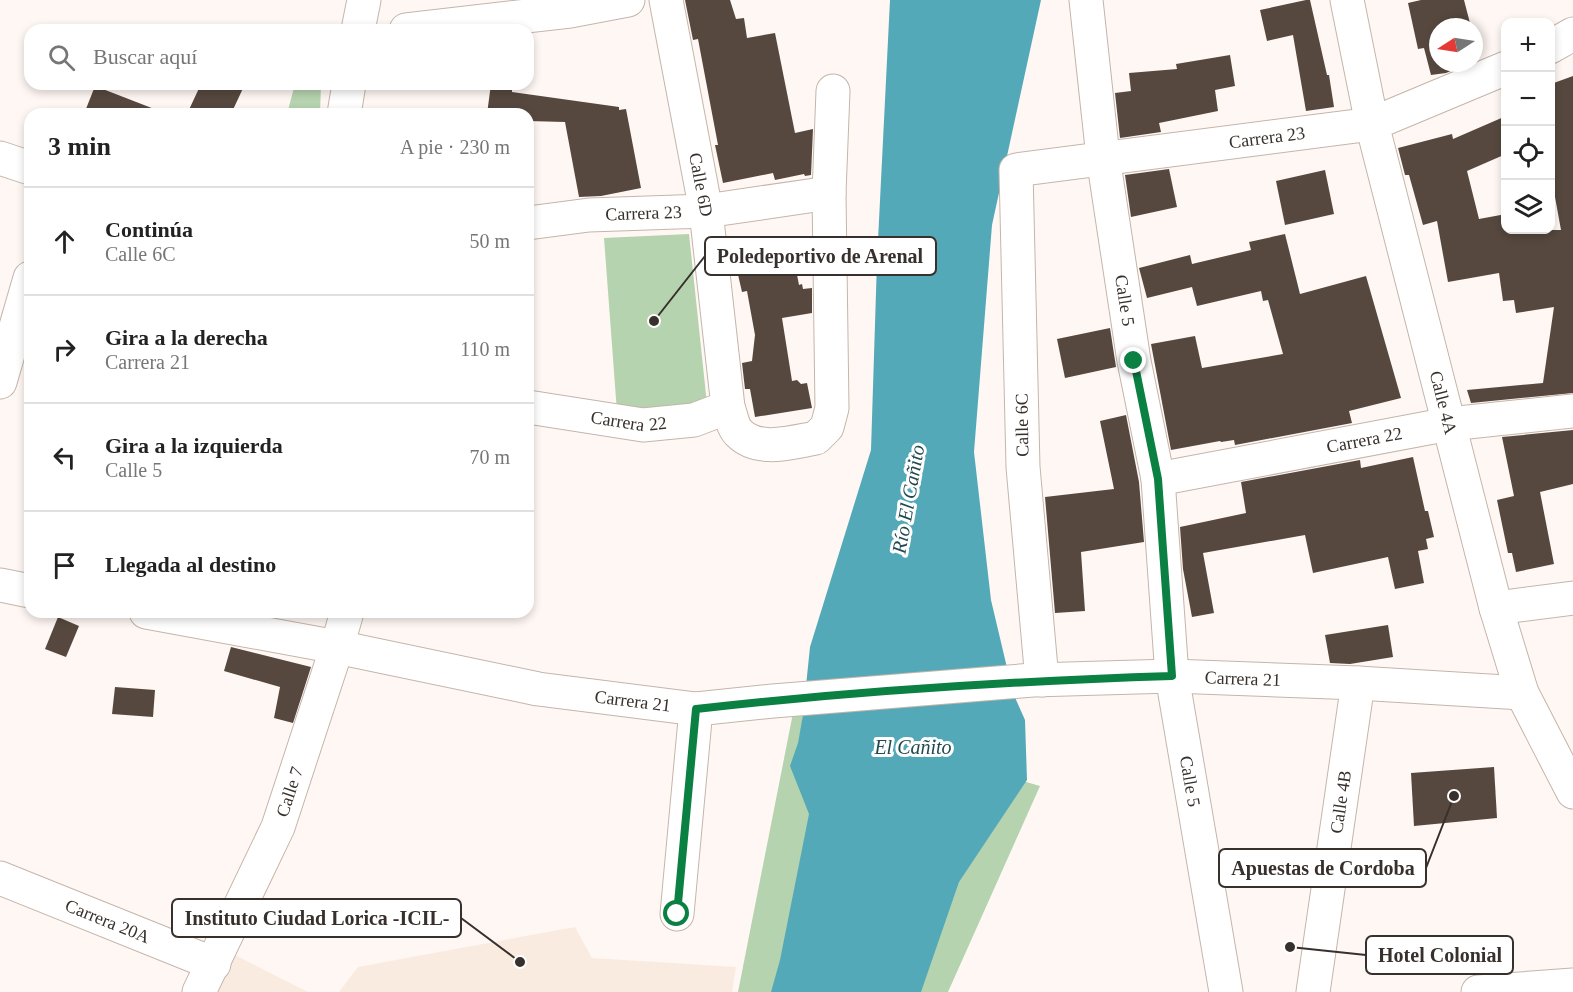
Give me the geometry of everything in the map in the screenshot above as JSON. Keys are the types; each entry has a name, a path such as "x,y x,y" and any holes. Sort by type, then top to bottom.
{"street":[{"path":"359,24 364,0"},
{"path":"455,24 570,10 628,0"},
{"name":"Calle 6D","path":"666,0 706,211 728,407 738,433 755,443 774,444 816,438 827,427 832,408 830,193"},
{"name":"Calle 5","path":"1086,0 1103,157 1134,361 1158,479 1172,676 1226,992"},
{"name":"Calle 4A","path":"1347,0 1372,124 1496,608 1522,693 1573,792"},
{"path":"1555,45 1573,34"},
{"name":"Carrera 23","path":"1016,170 1372,124 1501,70"},
{"path":"345,108 348,90"},
{"path":"830,193 834,91"},
{"path":"0,158 24,166"},
{"name":"Calle 6C","path":"1016,170 1023,467 1037,680"},
{"name":"Carrera 23","path":"534,222 589,215 706,211 830,193"},
{"path":"0,382 24,299"},
{"name":"Carrera 22","path":"534,408 644,425 694,420 728,407"},
{"name":"Carrera 22","path":"1158,479 1449,424 1573,411"},
{"path":"0,585 24,590"},
{"path":"1496,608 1573,598"},
{"name":"Carrera 21","path":"179,618 337,647 537,689 696,709 773,700 1037,680 1172,676 1358,683 1522,693"},
{"name":"Calle 7","path":"206,978 278,827 345,618"},
{"name":"Calle 4B","path":"1313,992 1358,683"},
{"path":"677,914 696,709"},
{"name":"Carrera 20A","path":"0,878 206,978"},
{"path":"1478,992 1573,985"}],"shaded area":[{"path":"575,927 592,958 736,967 732,992 339,992 358,967"},
{"path":"233,954 308,992 215,992"}],"green space":[{"path":"293,90 321,90 320,108 289,108"},
{"path":"689,234 707,404 617,412 604,238"},
{"path":"793,713 1040,786 948,992 738,992"}],"water":[{"name":"El Cañito","path":"890,0 1041,0 992,225 974,452 991,600 1013,693 1025,720 1027,780 959,882 921,992 771,992 780,960 809,814 790,766 798,743 803,715 810,647 871,450 877,261"}],"building":[{"path":"685,0 730,0 736,19 744,18 747,38 775,33 795,133 813,129 811,175 805,176 804,174 775,180 773,173 723,183 698,39 693,40"},
{"path":"1310,0 1327,75 1329,75 1334,107 1306,111 1293,35 1267,41 1260,10"},
{"path":"1421,0 1464,0 1469,18 1429,18 1429,67 1424,48 1418,49 1408,3"},
{"path":"1230,55 1235,86 1215,90 1218,111 1159,123 1161,132 1120,138 1115,93 1131,91 1129,73 1177,69 1176,64"},
{"path":"1430,72 1448,72 1446,73 1431,75"},
{"path":"1573,76 1573,393 1471,403 1467,390 1543,383 1554,307 1516,313 1514,300 1503,301 1499,273 1448,282 1437,221 1423,225 1409,175 1405,175 1398,148 1452,134 1453,139 1501,118 1501,156 1467,171 1479,219 1501,215 1501,234 1555,234 1555,230 1561,230 1555,197 1555,83"},
{"path":"93,90 105,90 152,108 86,108"},
{"path":"198,90 242,90 234,108 190,108"},
{"path":"490,90 512,90 512,92 619,107 619,110 626,109 641,188 601,196 579,197 565,122 534,121 534,108 488,108"},
{"path":"1169,169 1177,207 1131,217 1125,175"},
{"path":"1325,170 1334,214 1285,225 1276,181"},
{"path":"1285,234 1300,294 1366,276 1401,398 1349,411 1352,423 1235,445 1234,440 1220,441 1171,450 1151,344 1195,336 1202,368 1283,354 1268,300 1263,301 1261,291 1197,306 1192,287 1147,298 1139,268 1190,255 1192,264 1251,250 1249,242"},
{"path":"793,254 799,285 802,284 803,289 812,288 812,313 782,318 792,381 807,383 812,408 755,417 750,389 745,389 742,363 752,361 755,335 747,291 742,292 736,266"},
{"path":"1110,328 1116,367 1065,378 1057,339"},
{"path":"1126,415 1139,482 1144,542 1081,552 1085,611 1055,613 1045,497 1114,489 1100,421"},
{"path":"1573,430 1573,484 1540,492 1554,564 1516,572 1512,553 1508,553 1497,500 1514,496 1502,437"},
{"path":"1413,457 1425,511 1428,511 1434,537 1426,539 1428,549 1418,551 1424,583 1395,589 1388,557 1313,573 1305,535 1203,553 1214,613 1192,617 1183,569 1180,527 1246,513 1241,482 1360,460 1361,468"},
{"path":"58,618 79,626 66,657 45,649"},
{"path":"1388,625 1393,657 1350,664 1330,663 1325,635"},
{"path":"231,647 311,667 293,723 274,718 280,687 224,671"},
{"path":"115,687 155,690 153,717 112,714"},
{"path":"1494,767 1497,818 1414,826 1411,773"}],"place":[{"name":"Poledeportivo de Arenal","path":"654,321"},
{"name":"Apuestas de Cordoba","path":"1454,796"},
{"name":"Hotel Colonial","path":"1290,947"},
{"name":"Instituto Ciudad Lorica -ICIL-","path":"520,962"}],"route":[{"path":"677,914 696,709 773,700 1033,680 1172,676 1158,479 1134,361"}],"water label":[{"name":"Río El Cañito","path":"908,499"}]}
